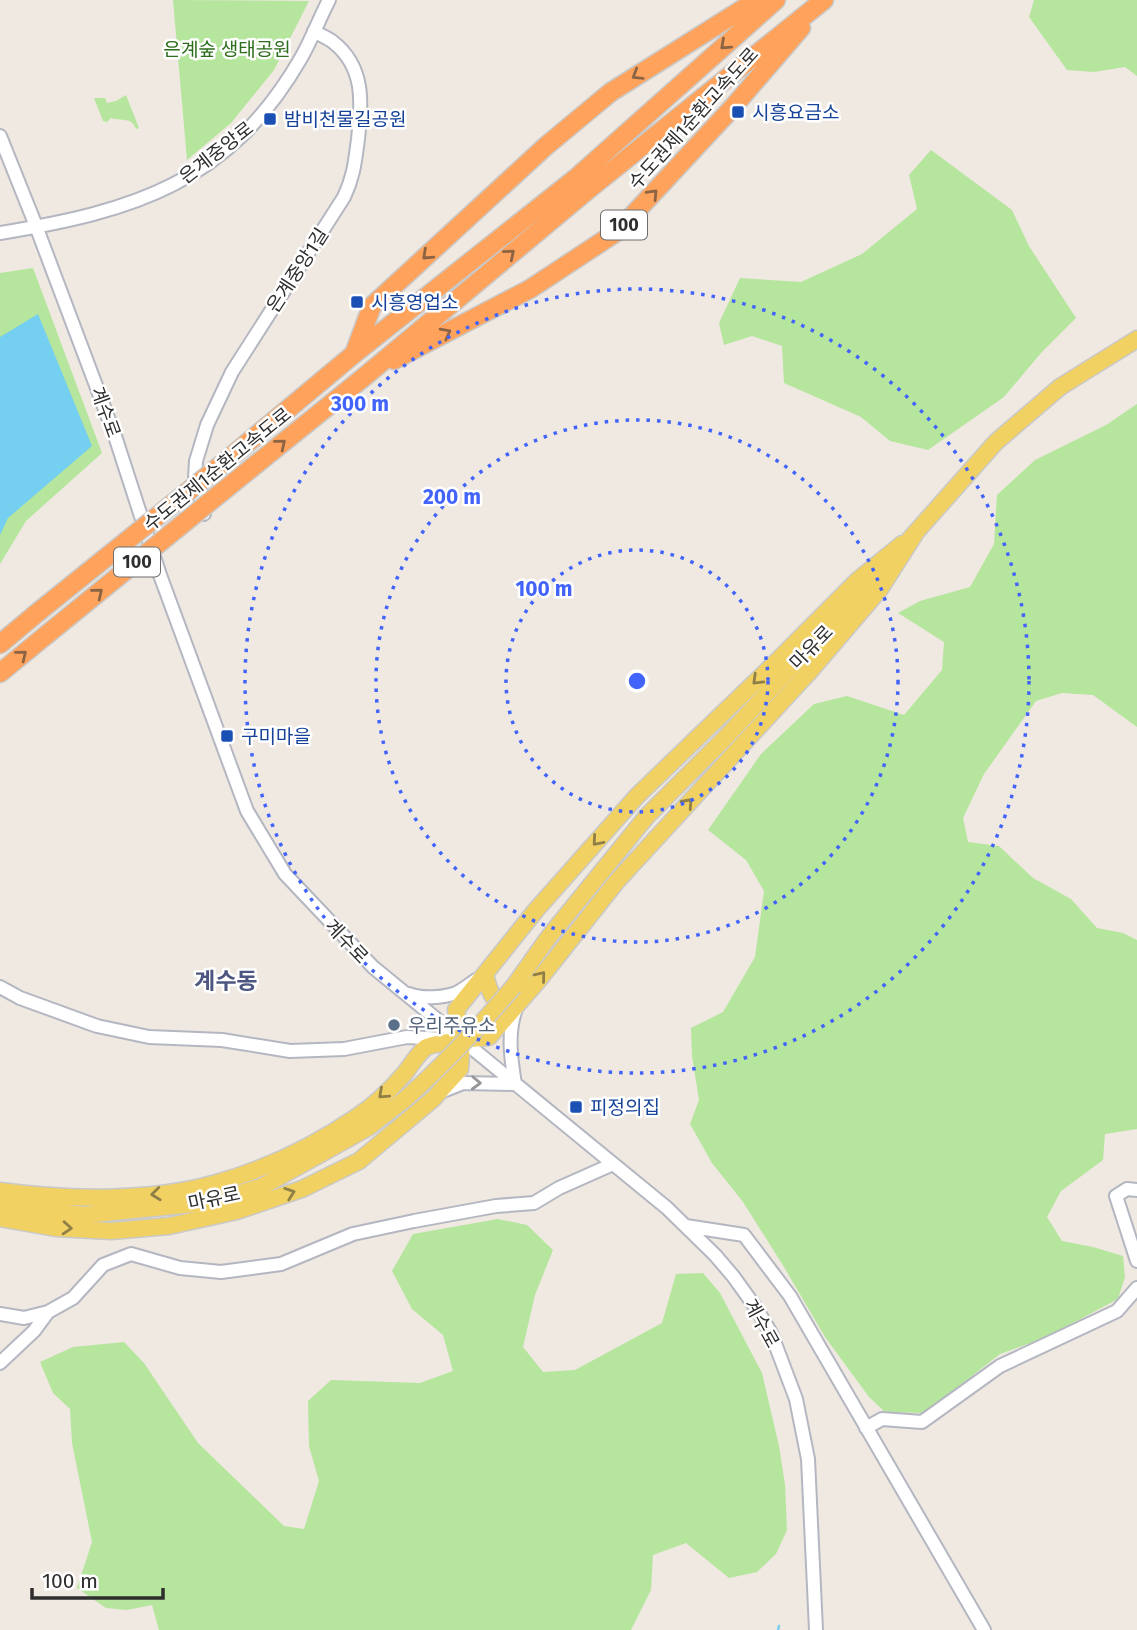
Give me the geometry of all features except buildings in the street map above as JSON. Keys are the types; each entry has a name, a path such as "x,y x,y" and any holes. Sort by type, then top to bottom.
{"highway":[{"name":"수도권제1순환고속도로","path":"354,354 372,306 546,146 611,92 757,0"},
{"name":"수도권제1순환고속도로","path":"0,644 354,354 576,178 775,0"},
{"name":"수도권제1순환고속도로","path":"363,377 530,289 618,231 733,107 825,0"},
{"name":"수도권제1순환고속도로","path":"0,673 363,377 589,188 825,0"}],"main road":[{"name":"마유로","path":"0,1204 84,1215 213,1202 263,1186 369,1126 404,1100 517,994 548,938 647,816 849,607 996,442 1060,387 1137,339"},
{"path":"0,1218 56,1228 111,1231 169,1226 237,1211 302,1189 359,1161 439,1092 460,1069 462,1040 456,1010 536,910 637,796 858,580 915,534"},
{"path":"485,974 496,1000 506,1004 517,994"},
{"path":"0,1191 100,1197 160,1194 211,1185 245,1174 295,1153 360,1115 397,1082 426,1047 489,1037 517,994"},
{"path":"411,1065 431,1069 439,1076 439,1092"}],"street":[{"name":"은계중앙로","path":"0,233 111,210 157,193 215,159 257,122 303,56 329,0"},
{"name":"은계중앙1길","path":"204,517 195,478 207,425 232,372 351,182 361,111 360,87 356,72 347,57 333,42 314,31"},
{"name":"계수로","path":"0,136 115,436 160,575 247,811 285,874 373,967 667,1208 724,1265 756,1308 771,1333 796,1399 808,1459 816,1630"},
{"path":"401,991 416,998 456,993 485,974"},
{"path":"0,986 20,998 97,1026 149,1037 222,1041 290,1051 344,1049 407,1037 462,1040"},
{"path":"439,1092 463,1083 515,1084 511,1032 517,994"},
{"path":"0,1314 24,1318 48,1312 73,1298 103,1265 131,1254 180,1268 221,1272 281,1264 353,1234 496,1206 534,1203 559,1188 612,1164"},
{"path":"1137,1190 1127,1189 1116,1196 1137,1262"},
{"path":"685,1225 744,1235 790,1296 984,1630"},
{"path":"866,1428 882,1419 922,1422 1000,1366 1116,1311 1137,1287"},
{"path":"0,1363 34,1331 48,1312"}],"green space":[{"name":"은계숲 생태공원","path":"173,0 309,1 274,70 231,123 187,160"},
{"path":"1034,0 1137,0 1137,76 1125,67 1094,72 1067,70 1029,17"},
{"path":"126,95 139,128 136,129 132,122 126,120 111,118 107,122 103,121 94,98 105,98 107,103"},
{"path":"931,150 1012,210 1029,246 1076,318 1041,353 1004,397 928,450 890,441 861,417 784,383 782,346 752,336 724,345 719,323 740,278 801,282 862,254 917,209 909,175"},
{"path":"33,268 102,453 26,521 0,564 0,273"},
{"path":"1137,404 1137,727 1093,695 1062,693 1036,701 984,774 963,818 968,842 999,846 1033,878 1071,899 1097,928 1123,933 1137,940 1137,1129 1105,1134 1103,1160 1061,1191 1047,1217 1062,1241 1123,1256 1125,1277 1118,1299 1047,1337 1000,1354 925,1413 885,1412 869,1397 825,1337 743,1202 712,1163 690,1124 699,1100 691,1028 723,1012 755,957 764,891 746,860 708,830 761,754 814,704 847,696 904,715 942,670 944,642 898,613 920,601 970,587 994,544 997,495 1035,460 1106,425"},
{"path":"498,1219 527,1225 553,1250 535,1295 523,1347 543,1372 575,1370 662,1323 676,1274 703,1273 720,1293 762,1373 785,1485 787,1530 776,1554 757,1572 729,1578 686,1543 653,1555 651,1590 631,1630 159,1630 152,1605 127,1610 106,1608 77,1588 92,1542 72,1443 70,1409 53,1393 40,1362 73,1347 124,1342 144,1363 198,1443 284,1526 304,1529 319,1481 309,1446 308,1401 331,1380 420,1383 453,1371 443,1335 412,1309 392,1271 413,1234"}],"water":[{"path":"38,314 92,446 8,518 0,535 0,337"}],"waterway":[{"path":"778,1630 779,1626"}],"place":[{"name":"시흥요금소","path":"738,112"},
{"name":"밤비천물길공원","path":"270,119"},
{"name":"시흥영업소","path":"357,302"},
{"name":"구미마을","path":"227,736"},
{"name":"우리주유소","path":"394,1025"},
{"name":"피정의집","path":"576,1107"}],"district":[{"name":"계수동","path":"226,981"}]}
